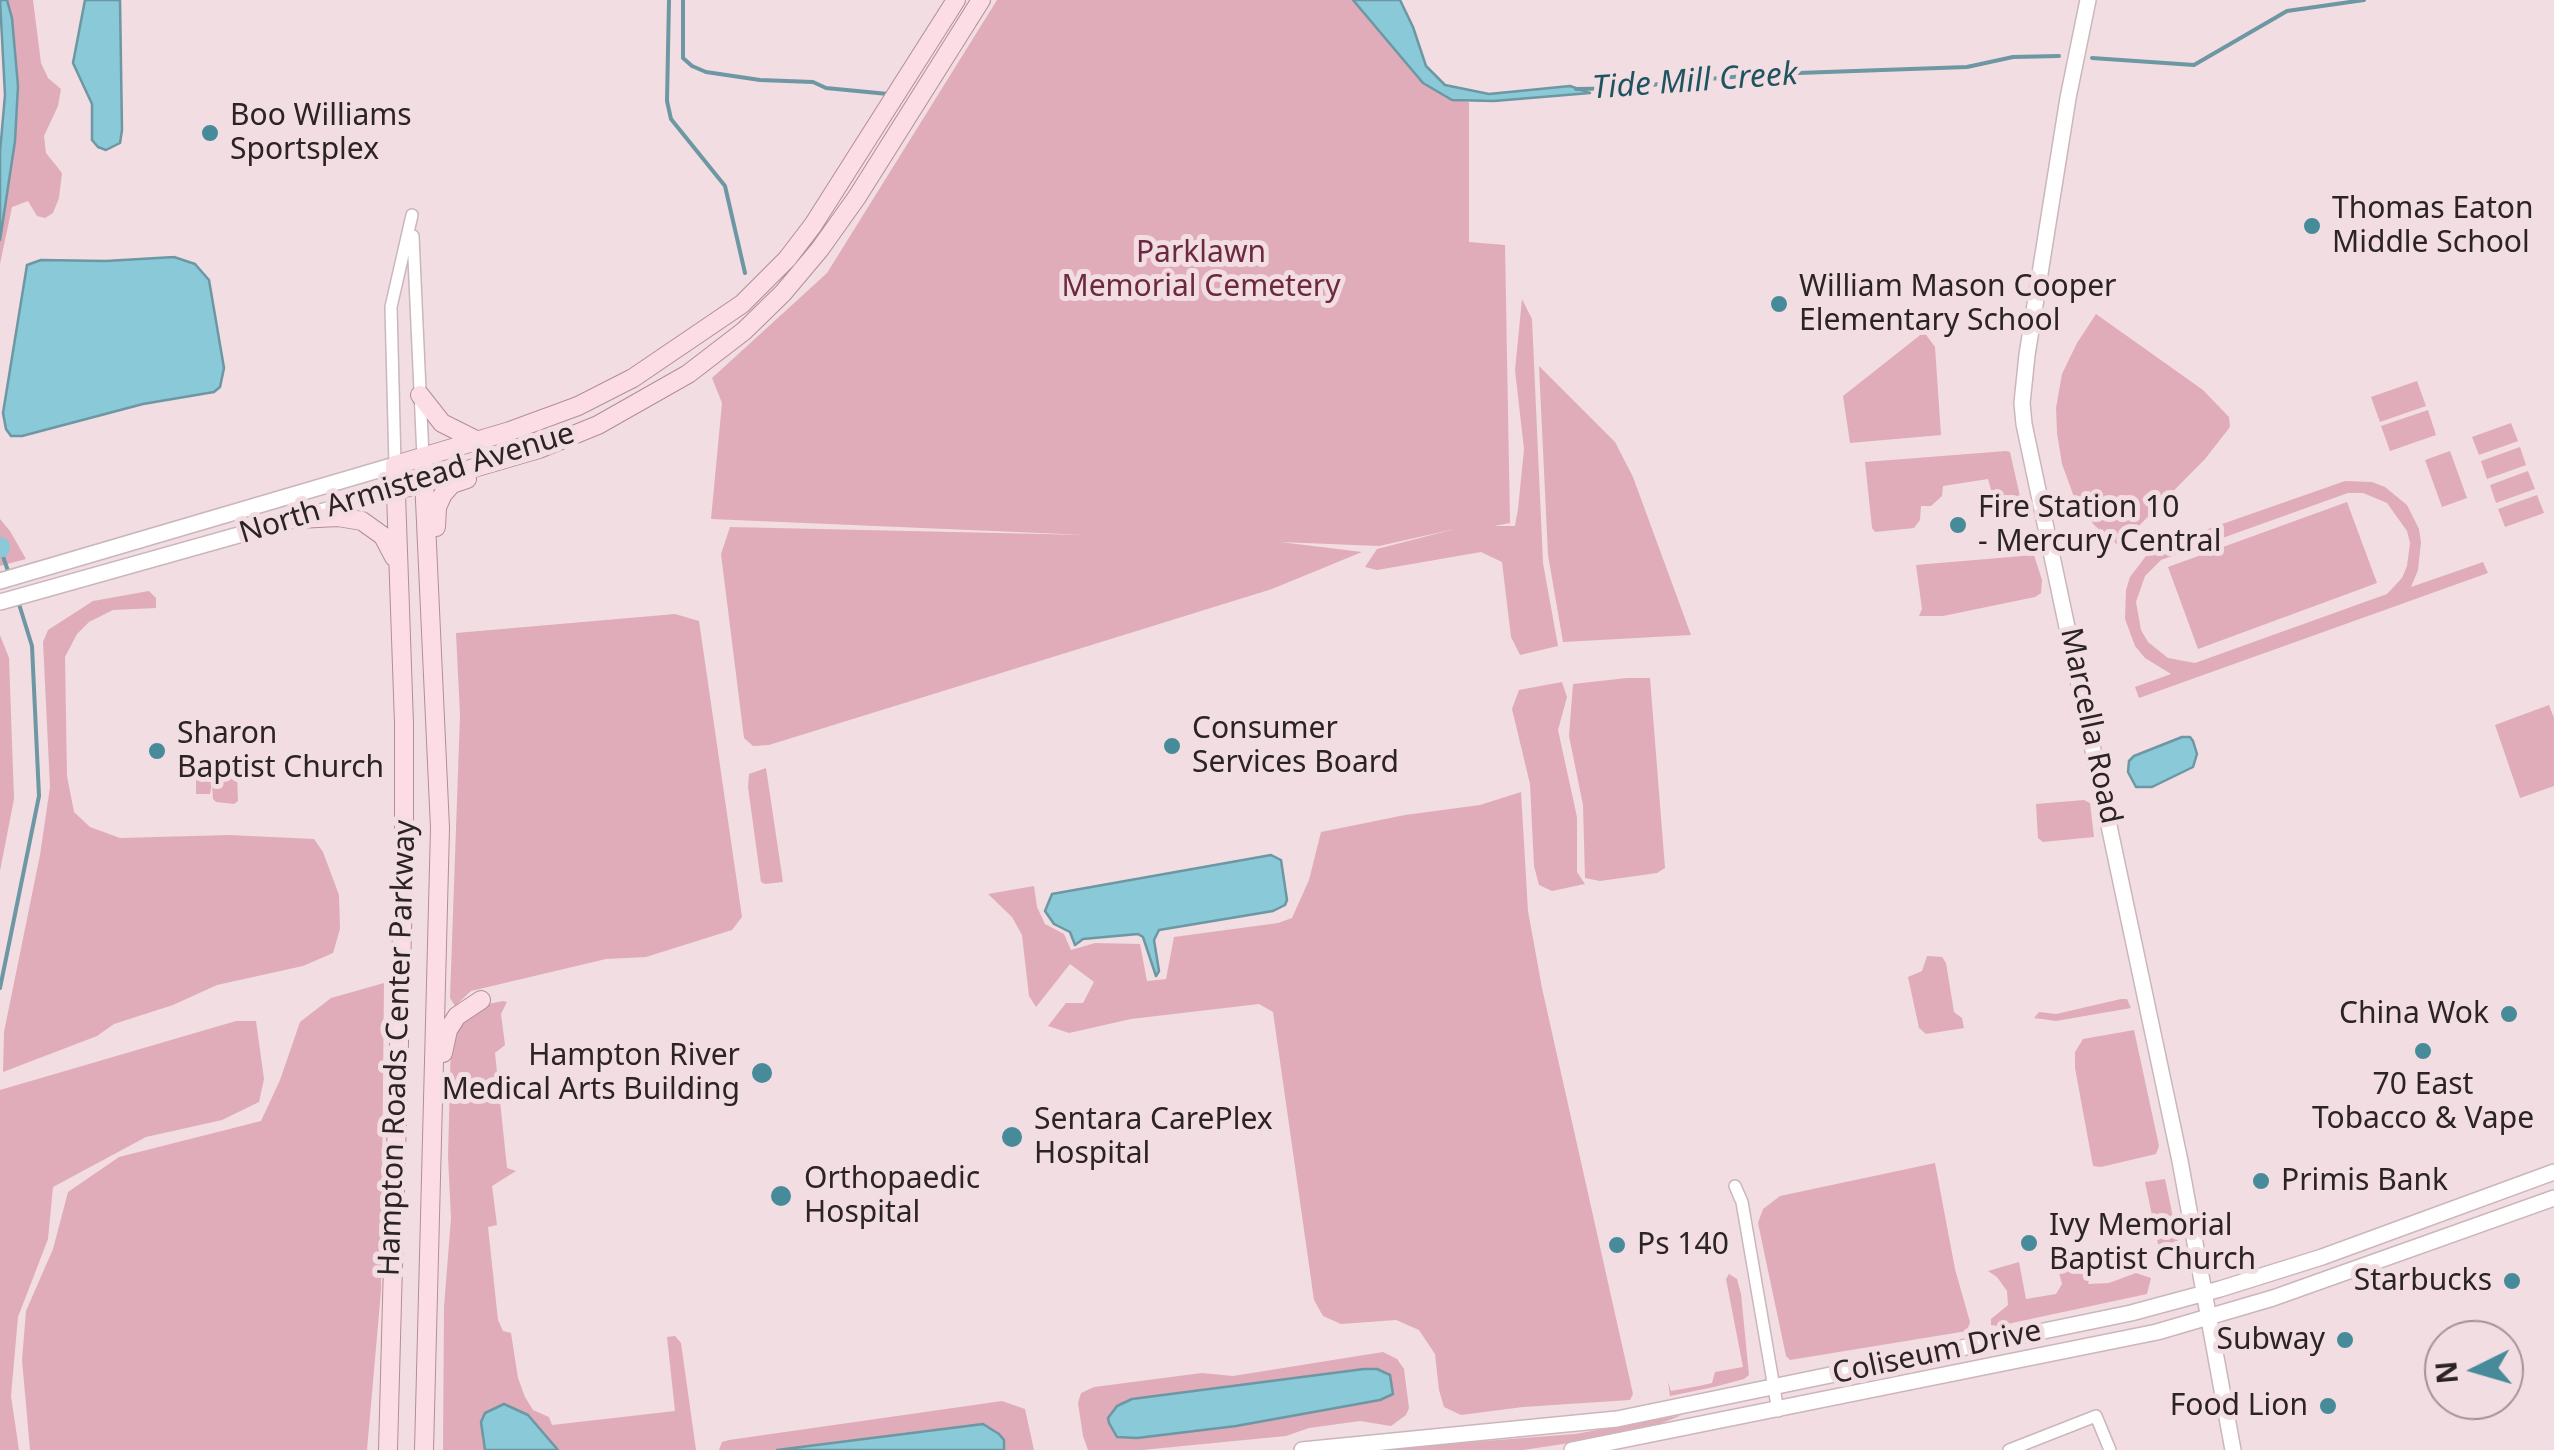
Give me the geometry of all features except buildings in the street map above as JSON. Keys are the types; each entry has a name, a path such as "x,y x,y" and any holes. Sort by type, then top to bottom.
{"main road":[{"name":"North Armistead Avenue","path":"395,465 528,425 597,398 673,353 751,296 812,225 956,0"},
{"name":"North Armistead Avenue","path":"395,492 562,441 618,416 688,374 754,321 804,270 857,197 982,0"},
{"path":"420,395 442,423 478,441"},
{"name":"Hampton Roads Center Parkway","path":"423,457 440,828 424,1450"},
{"path":"435,687 441,619 437,507 452,484 502,461"},
{"name":"Hampton Roads Center Parkway","path":"388,1450 404,856 395,465"},
{"path":"298,518 353,518 370,525 389,545 399,572"},
{"path":"430,1242 440,1190 444,1046 457,1016 480,1000"}],"street":[{"name":"Marcella Road","path":"2088,0 2068,98 2027,355 2024,424 2095,748 2233,1450"},
{"path":"395,465 391,306 412,215 423,457"},
{"name":"North Armistead Avenue","path":"2,580 395,465"},
{"name":"North Armistead Avenue","path":"4,601 395,492"},
{"name":"Coliseum Drive","path":"1302,1450 1616,1420 2071,1326 2205,1294 2554,1172"},
{"path":"1735,1186 1742,1202 1778,1411"},
{"name":"Coliseum Drive","path":"1572,1450 1778,1411 2209,1318 2316,1284 2554,1198"},
{"path":"2008,1450 2096,1416 2110,1450"}],"green space":[{"path":"7,0 33,0 41,63 48,78 61,89 44,136 46,153 62,173 53,213 45,218 37,216 28,201 12,207 0,264 18,86"},
{"name":"Parklawn Memorial Cemetery","path":"997,0 1353,0 1423,83 1452,100 1469,102 1469,242 1505,245 1510,523 1494,526 1515,526 1518,509 1524,449 1515,370 1522,299 1532,319 1543,563 1558,646 1520,655 1511,637 1502,562 1481,552 1377,570 1365,567 1377,549 1455,529 1379,546 1280,542 1362,552 1272,589 769,745 753,746 744,738 721,554 730,527 1087,535 711,519 722,403 712,378 827,273"},
{"path":"2096,314 2203,390 2229,417 2230,427 2205,459 2119,546 2094,525 2074,497 2062,464 2057,433 2056,408 2062,374"},
{"path":"1924,332 1935,347 1941,435 1850,443 1843,396"},
{"path":"1539,366 1615,442 1633,477 1691,635 1563,642 1548,555"},
{"path":"2417,381 2426,406 2380,422 2371,397"},
{"path":"2428,410 2436,435 2390,451 2381,426"},
{"path":"2511,423 2518,441 2479,455 2472,437"},
{"path":"2520,447 2526,465 2487,479 2481,461"},
{"path":"2450,451 2467,498 2442,507 2425,460"},
{"path":"2010,452 2024,514 1998,515 1988,479 1943,486 1942,496 1931,506 1921,506 1920,520 1914,528 1875,532 1872,528 1865,462"},
{"path":"2528,471 2535,489 2496,503 2490,485"},
{"path":"2345,481 2372,482 2407,505 2419,529 2418,570 2411,587 2483,562 2488,573 2139,698 2135,687 2171,674 2145,658 2135,646 2125,619 2126,590 2130,577 2146,556 2168,543","holes":["2348,493 2363,493 2387,503 2407,531 2410,543 2402,578 2387,594 2195,663 2168,658 2148,642 2141,630 2136,602 2145,576 2161,560"]},
{"path":"2537,495 2544,513 2505,527 2498,509"},
{"path":"2347,502 2377,583 2198,649 2168,567"},
{"path":"0,519 10,531 26,559 0,566"},
{"path":"2034,555 2042,580 2041,593 2035,597 1943,616 1919,616 1922,609 1916,565"},
{"path":"149,591 156,598 156,608 113,610 89,622 77,634 65,657 67,776 74,812 90,827 120,838 229,835 314,839 339,895 340,929 333,953 303,966 217,985 3,1072 4,1032 50,787 43,642 48,630 93,601"},
{"path":"675,614 699,621 742,917 732,930 646,957 606,959 471,991 455,1006 450,998 460,715 456,633"},
{"path":"0,635 9,658 14,799 0,871"},
{"path":"1650,678 1665,868 1657,873 1600,881 1585,878 1583,805 1569,736 1573,684"},
{"path":"1562,682 1567,697 1558,730 1577,817 1577,872 1585,884 1552,891 1539,885 1534,866 1530,784 1512,709 1519,690"},
{"path":"2549,705 2554,718 2554,786 2520,798 2495,725"},
{"path":"766,768 783,882 765,884 761,882 748,787 749,774"},
{"path":"232,770 237,774 238,801 234,804 216,802 212,784 210,794 196,794 196,771 208,771 212,780 213,771"},
{"path":"1521,792 1528,911 1542,988 1633,1394 1630,1400 1461,1415 1444,1407 1435,1354 1419,1330 1396,1320 1341,1324 1323,1316 1314,1300 1273,1012 1259,1004 1131,1019 1069,1033 1048,1026 1066,1003 1083,1003 1094,982 1070,964 1036,1007 1029,996 1022,935 1012,917 988,894 1034,886 1045,924 1064,934 1071,950 1095,943 1140,944 1147,981 1166,979 1174,937 1292,918 1309,880 1321,832 1480,805"},
{"path":"2084,800 2090,803 2094,837 2043,842 2038,838 2036,804"},
{"path":"1927,956 1942,957 1946,963 1954,1012 1962,1018 1964,1028 1926,1034 1919,1028 1908,977 1922,971"},
{"path":"384,983 381,1291 367,1450 30,1450 22,1360 26,1311 53,1249 68,1192 119,1157 261,1121 300,1022 331,998"},
{"path":"2127,999 2131,1008 2056,1021 2034,1018 2039,1012 2056,1014"},
{"path":"507,1002 501,1014 505,1045 495,1053 507,1168 516,1171 492,1186 497,1225 488,1227 498,1320 503,1331 511,1333 525,1397 533,1410 549,1417 552,1425 675,1411 667,1337 675,1336 681,1343 696,1450 558,1450 547,1438 482,1438 485,1450 443,1450 444,1307 451,1218 451,1040 467,1018 488,1004"},
{"path":"236,1021 256,1021 264,1079 259,1102 222,1120 146,1137 53,1187 48,1239 18,1317 11,1396 19,1450 0,1450 0,1090"},
{"path":"2134,1030 2159,1146 2156,1154 2093,1166 2075,1052 2083,1039"},
{"path":"1935,1163 1955,1269 1970,1322 1967,1331 1790,1360 1758,1223 1763,1209 1780,1196"},
{"path":"2165,1179 2180,1251 2172,1255 2158,1244 2145,1182"},
{"path":"2087,1250 2093,1268 2088,1284 2109,1283 2136,1273 2151,1278 2147,1294 1991,1325 1991,1319 2008,1305 2007,1291 1988,1271 2019,1262 2026,1299 2056,1294 2062,1284 2055,1257"},
{"path":"1729,1274 1737,1279 1741,1294 1749,1375 1670,1396 1668,1382 1671,1391 1699,1386 1712,1383 1715,1372 1743,1367 1726,1279"},
{"path":"1383,1352 1397,1359 1404,1369 1409,1408 1391,1426 1360,1421 1309,1428 1286,1436 1142,1450 1088,1450 1078,1403 1081,1393 1094,1387 1202,1373 1233,1376","holes":["1377,1369 1380,1400 1215,1429 1125,1438 1132,1399"]},
{"path":"1002,1401 1025,1409 1034,1450 1004,1450 983,1424 777,1450 719,1450 722,1442 729,1440"},
{"path":"1682,1415 1652,1427 1523,1450 1369,1450 1575,1434"}],"water":[{"path":"0,0 7,0 12,18 18,86 15,141 0,240 0,152 5,95"},
{"path":"85,0 120,0 122,130 120,143 106,150 92,140 92,104 73,63"},
{"path":"1353,0 1400,0 1426,66 1445,85 1489,94 1570,86 1590,93 1494,101 1452,100 1423,83"},
{"path":"174,257 195,264 209,280 224,368 220,387 214,392 143,404 11,436 3,413 27,265 41,260"},
{"path":"2182,737 2193,741 2197,754 2193,767 2152,787 2136,787 2128,772 2129,761"},
{"path":"1271,855 1281,860 1285,905 1273,911 1159,930 1154,940 1159,971 1156,976 1143,937 1138,934 1083,939 1075,945 1070,932 1054,924 1045,911 1052,894"},
{"path":"1364,1369 1390,1375 1393,1394 1380,1400 1236,1426 1137,1438 1117,1437 1109,1423 1108,1418 1117,1406 1132,1399"},
{"path":"504,1404 528,1415 558,1450 485,1450 481,1422 485,1413"},
{"path":"983,1424 1004,1440 1004,1450 777,1450"}],"waterway":[{"path":"669,0 667,101 671,119 725,186 745,273"},
{"path":"683,0 683,58 692,66 706,72 760,80 813,82 826,88 888,94"},
{"name":"Tide Mill Creek","path":"2092,58 2194,65 2287,11 2364,0"},
{"name":"Tide Mill Creek","path":"1576,89 1633,88 1770,74 1967,67 2013,57 2059,56"},
{"name":"Tide Mill Creek","path":"0,548 8,571"},
{"name":"Tide Mill Creek","path":"0,988 39,796 32,646 19,604"}],"place":[{"name":"Boo Williams Sportsplex","path":"210,133"},
{"name":"Thomas Eaton Middle School","path":"2312,226"},
{"name":"William Mason Cooper Elementary School","path":"1779,304"},
{"name":"Fire Station 10 - Mercury Central","path":"1958,525"},
{"name":"Consumer Services Board","path":"1172,746"},
{"name":"Sharon Baptist Church","path":"157,751"},
{"name":"China Wok","path":"2509,1014"},
{"name":"70 East Tobacco & Vape","path":"2423,1051"},
{"name":"Hampton River Medical Arts Building","path":"762,1073"},
{"name":"Sentara CarePlex Hospital","path":"1012,1137"},
{"name":"Primis Bank","path":"2261,1181"},
{"name":"Orthopaedic Hospital","path":"781,1196"},
{"name":"Ivy Memorial Baptist Church","path":"2029,1243"},
{"name":"Ps 140","path":"1617,1245"},
{"name":"Starbucks","path":"2512,1281"},
{"name":"Subway","path":"2345,1340"},
{"name":"Food Lion","path":"2328,1406"}]}
